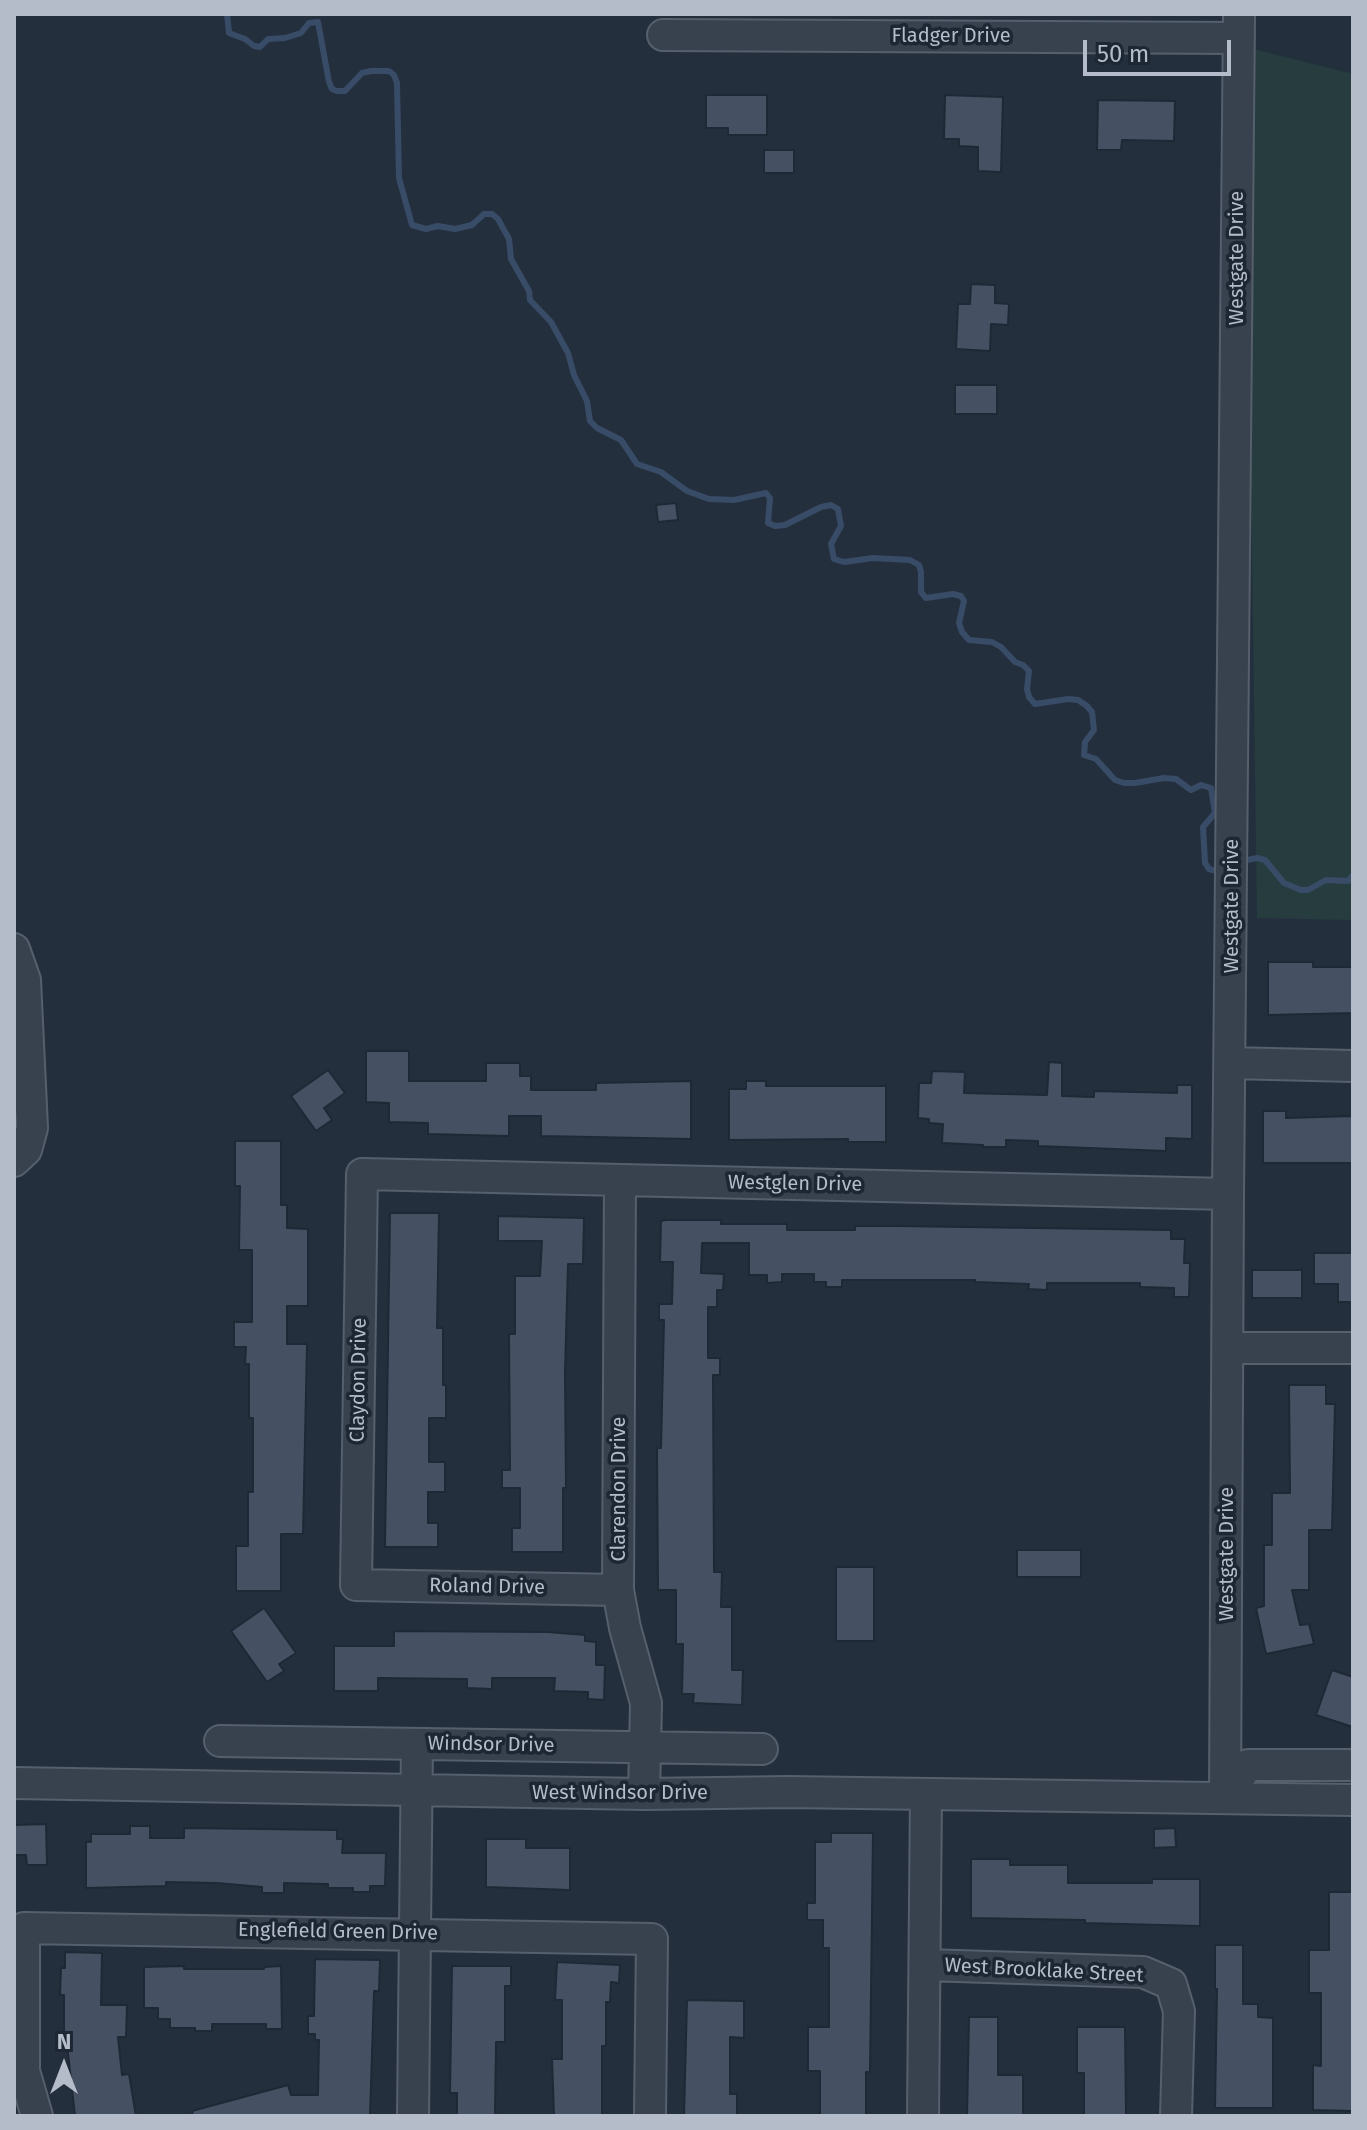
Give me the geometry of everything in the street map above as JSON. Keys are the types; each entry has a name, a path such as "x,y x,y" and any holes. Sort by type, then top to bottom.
{"street":[{"name":"Fladger Drive","path":"663,35 847,24 1239,26"},
{"name":"Westgate Drive","path":"1225,1798 1239,26"},
{"path":"14,949 25,980 32,1128 26,1150 14,1161"},
{"path":"1231,1063 1353,1066"},
{"name":"Westglen Drive","path":"362,1174 1228,1194"},
{"name":"Claydon Drive","path":"356,1585 362,1174"},
{"name":"Clarendon Drive","path":"620,1180 618,1590 646,1703 644,1794"},
{"path":"1228,1348 1353,1348"},
{"name":"Roland Drive","path":"356,1585 618,1590"},
{"name":"Windsor Drive","path":"220,1741 762,1749"},
{"path":"413,2116 417,1744"},
{"path":"1225,1798 1248,1765 1353,1765"},
{"name":"West Windsor Drive","path":"14,1783 644,1794 789,1792 1353,1800"},
{"path":"923,2116 926,1795"},
{"name":"Englefield Green Drive","path":"37,2116 24,2071 24,1928 652,1939 650,2116"},
{"name":"West Brooklake Street","path":"926,1965 1143,1972 1171,1984 1179,2011 1176,2116"}],"green space":[{"path":"1245,47 1353,74 1353,920 1257,918"}],"building":[{"path":"706,95 767,95 767,135 728,135 728,128 706,128"},
{"path":"945,95 1003,97 1001,172 978,171 978,147 959,146 959,139 944,139"},
{"path":"1098,100 1175,101 1174,141 1122,140 1121,150 1097,150"},
{"path":"764,150 794,150 794,173 764,173"},
{"path":"971,284 995,285 995,303 1009,304 1008,325 991,324 990,351 956,349 958,304 970,304"},
{"path":"955,385 997,385 997,414 955,414"},
{"path":"676,503 678,520 658,522 656,505"},
{"path":"1268,962 1313,962 1313,967 1353,967 1353,1013 1268,1015"},
{"path":"366,1051 409,1051 409,1081 486,1081 486,1063 520,1063 520,1076 531,1076 531,1090 596,1090 596,1083 691,1081 691,1139 541,1136 541,1116 509,1116 509,1136 428,1134 428,1123 389,1122 389,1103 366,1102"},
{"path":"1049,1062 1062,1063 1062,1096 1094,1097 1094,1091 1177,1093 1177,1085 1192,1085 1192,1139 1166,1138 1166,1151 1038,1146 1038,1141 1006,1140 1006,1147 983,1147 942,1143 943,1124 918,1118 919,1083 931,1083 932,1071 965,1072 964,1093 1047,1095"},
{"path":"328,1070 345,1093 324,1108 332,1120 316,1131 291,1096"},
{"path":"746,1081 766,1081 766,1086 886,1086 886,1142 848,1142 848,1139 729,1140 729,1089 746,1089"},
{"path":"1263,1111 1286,1111 1286,1118 1353,1116 1353,1163 1263,1163"},
{"path":"235,1141 281,1141 281,1205 287,1205 287,1228 308,1229 308,1306 287,1306 287,1344 307,1344 303,1534 281,1534 281,1591 236,1591 236,1546 248,1546 248,1492 253,1492 253,1418 249,1418 246,1347 234,1347 234,1322 252,1322 252,1250 239,1250 240,1186 235,1186"},
{"path":"390,1213 439,1213 437,1328 443,1328 446,1418 429,1418 429,1462 445,1462 445,1492 428,1492 428,1523 438,1523 438,1547 385,1547"},
{"path":"498,1216 584,1218 583,1264 568,1264 563,1552 512,1552 512,1528 520,1528 520,1488 502,1488 502,1470 510,1470 509,1334 515,1334 515,1276 540,1276 542,1241 498,1241"},
{"path":"661,1221 787,1224 787,1230 855,1230 855,1226 896,1226 1171,1230 1171,1239 1185,1239 1184,1263 1190,1263 1189,1297 1174,1297 1174,1288 1140,1287 1140,1283 1047,1283 1047,1290 1028,1289 1029,1284 975,1280 842,1280 842,1287 826,1287 826,1282 814,1282 814,1274 782,1274 782,1282 767,1283 767,1275 749,1275 749,1243 702,1243 701,1273 724,1274 723,1290 717,1290 717,1307 708,1307 708,1358 720,1358 720,1375 713,1375 714,1572 722,1572 721,1607 732,1607 732,1670 743,1670 742,1705 693,1703 694,1694 682,1694 683,1644 676,1644 676,1590 658,1590 657,1448 661,1448 664,1320 659,1320 659,1304 672,1304 673,1262 660,1262"},
{"path":"1314,1253 1353,1253 1353,1302 1338,1302 1338,1284 1314,1284"},
{"path":"1252,1270 1302,1270 1302,1298 1252,1298"},
{"path":"1289,1385 1326,1385 1326,1404 1335,1404 1332,1530 1309,1530 1309,1590 1292,1590 1300,1625 1309,1624 1314,1644 1266,1654 1256,1608 1264,1606 1264,1545 1272,1545 1272,1493 1290,1493"},
{"path":"1017,1550 1081,1550 1081,1577 1017,1577"},
{"path":"836,1567 874,1567 874,1641 836,1641"},
{"path":"264,1608 296,1653 279,1664 284,1671 267,1682 231,1631"},
{"path":"394,1631 585,1635 585,1641 596,1642 596,1665 605,1665 604,1700 588,1699 588,1692 554,1691 555,1678 492,1678 492,1689 467,1688 467,1679 378,1678 378,1691 334,1691 334,1646 394,1646"},
{"path":"1332,1670 1353,1677 1353,1727 1316,1715"},
{"path":"46,1824 47,1865 27,1865 26,1855 14,1855 14,1825"},
{"path":"130,1826 150,1826 150,1838 184,1838 184,1828 337,1830 337,1839 343,1839 342,1853 386,1853 385,1886 370,1886 370,1892 353,1892 353,1888 328,1888 328,1884 284,1883 284,1893 262,1893 262,1887 217,1883 166,1882 166,1886 86,1888 86,1842 91,1842 91,1834 130,1834"},
{"path":"1175,1828 1176,1847 1154,1848 1154,1829"},
{"path":"831,1833 873,1833 870,2072 866,2072 866,2116 820,2116 820,2071 808,2071 808,2027 829,2027 829,1948 823,1948 823,1920 807,1920 807,1903 815,1903 815,1842 831,1842"},
{"path":"486,1839 526,1839 526,1848 570,1848 570,1890 486,1887"},
{"path":"971,1859 1010,1859 1010,1865 1068,1865 1068,1883 1152,1883 1152,1879 1200,1879 1200,1926 971,1918"},
{"path":"1329,1892 1353,1892 1353,2111 1313,2110 1313,2065 1321,2066 1321,1993 1309,1993 1309,1950 1329,1950"},
{"path":"1215,1945 1243,1945 1243,2004 1258,2004 1258,2017 1273,2018 1273,2108 1215,2108"},
{"path":"65,1952 102,1953 101,2005 127,2005 126,2037 118,2037 122,2075 129,2074 136,2116 75,2116 67,2044 64,2044 64,1995 60,1995"},
{"path":"315,1959 380,1960 379,1991 374,1991 370,2116 193,2116 192,2111 288,2085 291,2095 318,2095 319,2040 315,2040 315,2034 308,2034 308,2016 314,2016"},
{"path":"557,1962 620,1965 619,1983 611,1982 610,2002 606,2002 606,2046 602,2046 602,2116 554,2116 552,2059 562,2059 562,2000 555,2000"},
{"path":"184,1966 184,1969 264,1969 281,1966 282,2029 266,2029 266,2024 212,2024 212,2031 170,2028 170,2019 158,2019 158,2008 144,2008 144,1967"},
{"path":"452,1966 511,1966 511,1986 505,1986 505,2042 496,2042 495,2116 457,2116 457,2093 450,2093"},
{"path":"687,2000 744,2001 744,2038 730,2037 730,2094 737,2094 737,2116 684,2116"},
{"path":"969,2017 998,2017 998,2075 1023,2075 1023,2116 967,2116"},
{"path":"1077,2027 1125,2027 1126,2116 1084,2116 1084,2073 1077,2073"}],"waterway":[{"path":"227,14 229,33 260,47 268,39 301,33 309,23 318,22 329,82 332,89 337,91 345,91 362,73 389,71 394,75 397,83 399,178 412,225 426,229 438,226 455,229 472,225 484,214 492,214 498,219 509,239 511,259 529,291 530,300 551,322 568,353 574,375 587,401 590,421 621,440 637,464 661,472 687,491 709,499 734,500 766,493 770,498 768,523 775,526 785,525 831,505 838,509 841,526 831,544 834,559 844,562 873,558 910,560 919,565 921,592 926,598 953,594 961,596 964,601 959,623 969,640 992,642 1029,671 1027,689 1035,704 1068,699 1078,700 1087,706 1092,712 1094,730 1085,742 1084,755 1096,759 1115,780 1135,783 1164,778 1176,779 1191,790 1201,785 1211,788 1215,813 1203,827 1205,863 1209,869 1221,872"},
{"path":"1247,860 1265,860 1284,883 1301,890 1308,890 1326,880 1348,881 1353,875"}]}
